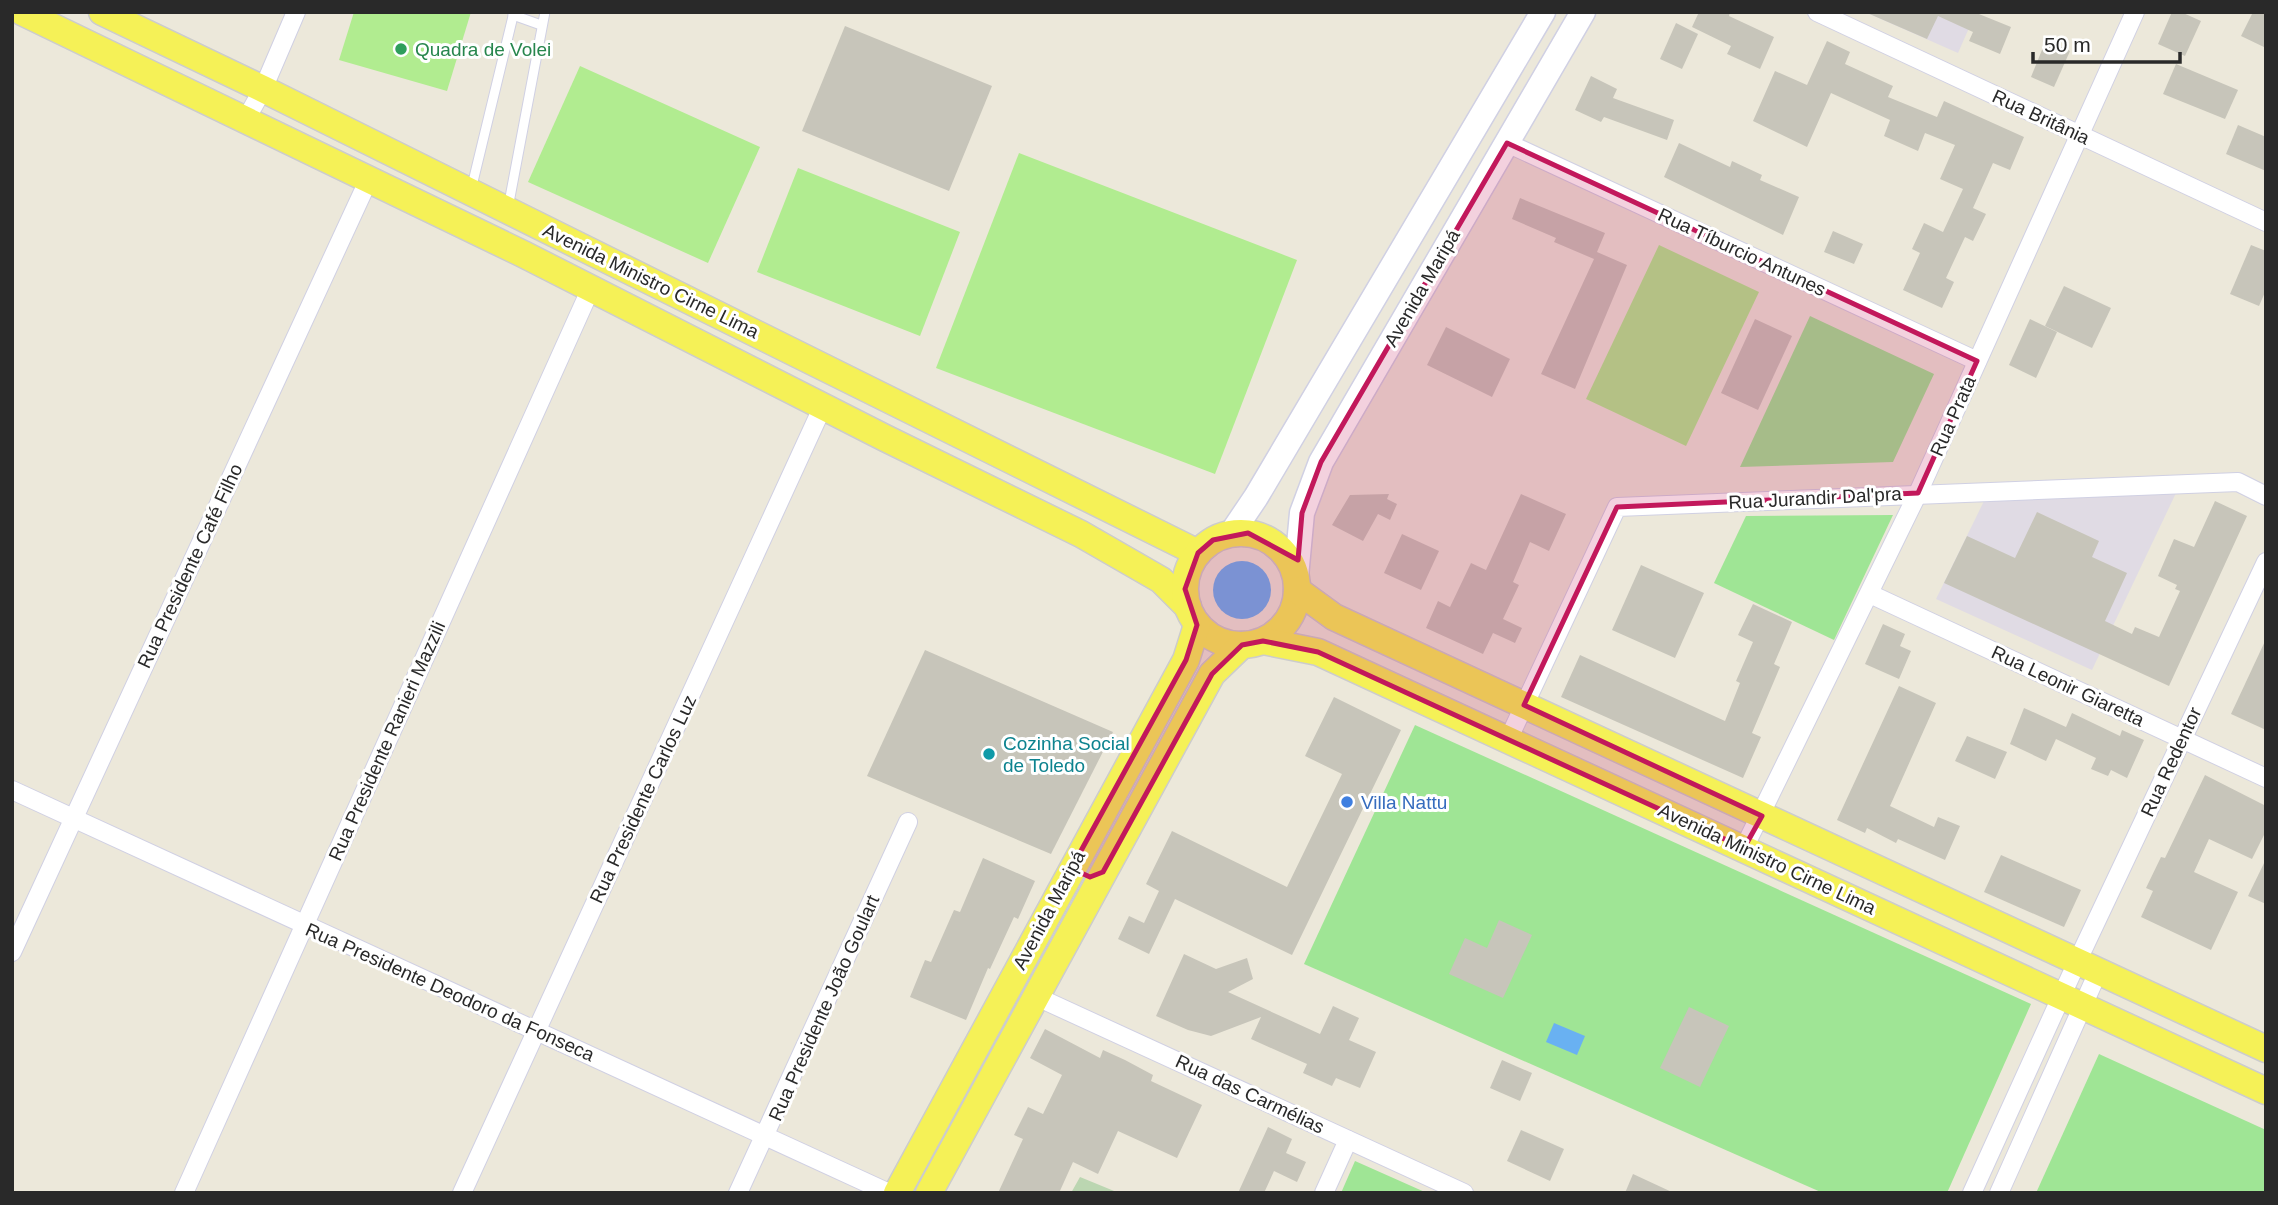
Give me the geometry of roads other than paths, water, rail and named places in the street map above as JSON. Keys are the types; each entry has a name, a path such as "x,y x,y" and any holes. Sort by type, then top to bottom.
{"main road":[{"path":"22,12 598,292 1081,534 1161,580 1192,616 1210,636 1225,643 1253,643 1277,633 1287,621 1295,606 1297,584 1290,561 1279,547 1265,538 1248,533 1231,534 1213,541 1198,553 1188,570 1185,589 1192,616"},
{"name":"Avenida Ministro Cirne Lima","path":"102,12 263,89 1198,553"},
{"name":"Avenida Maripá","path":"1231,534 1256,497 1543,12"},
{"name":"Avenida Maripá","path":"1297,584 1302,513 1321,462 1583,12"},
{"path":"323,157 322,145 330,136 372,143"},
{"path":"598,292 619,266"},
{"name":"Avenida Ministro Cirne Lima","path":"1297,584 1334,617 2266,1049"},
{"name":"Avenida Maripá","path":"897,1193 1186,660 1192,616"},
{"name":"Avenida Ministro Cirne Lima","path":"1253,643 1318,652 2266,1091"},
{"name":"Avenida Maripá","path":"929,1193 1212,674 1253,643"},
{"path":"1077,858 1079,872 1090,877 1103,872"},
{"path":"1055,898 1068,893 1079,898 1081,913"}],"street":[{"path":"246,121 263,89 296,12"},
{"name":"Rua Britânia","path":"1816,12 2266,222"},
{"name":"Rua Prata","path":"1744,848 1918,493 2135,12"},
{"name":"Rua Tíburcio Antunes","path":"1507,143 1978,361"},
{"name":"Rua Presidente Café Filho","path":"12,952 368,181"},
{"name":"Rua Presidente Ranieri Mazzili","path":"184,1193 304,926 598,292"},
{"name":"Rua Presidente Carlos Luz","path":"463,1193 823,406"},
{"name":"Rua Jurandir Dal'pra","path":"1508,740 1617,507 2238,482 2266,496"},
{"name":"Rua Redentor","path":"2073,1000 2182,740 2266,562"},
{"name":"Rua Leonir Giaretta","path":"1870,594 2266,778"},
{"name":"Rua Presidente Deodoro da Fonseca","path":"12,790 889,1193"},
{"name":"Rua Presidente João Goulart","path":"738,1193 908,822"},
{"name":"Rua das Carmélias","path":"1035,996 1464,1193"},
{"path":"1972,1193 2073,1000"},
{"path":"1999,1193 2073,1000"},
{"path":"1324,1193 1348,1140"}],"lane":[{"path":"507,210 545,12"},
{"path":"470,192 513,14 541,25"}],"water":[{"path":"1242,561 1258,566 1266,574 1271,590 1266,606 1258,614 1242,619 1226,614 1218,606 1213,590 1218,574 1226,566"},
{"path":"1554,1023 1585,1036 1577,1055 1546,1042"}],"place":[{"name":"Quadra de Volei","path":"401,49"},
{"name":"Cozinha Social de Toledo","path":"989,754"},
{"name":"Villa Nattu","path":"1347,802"}]}
